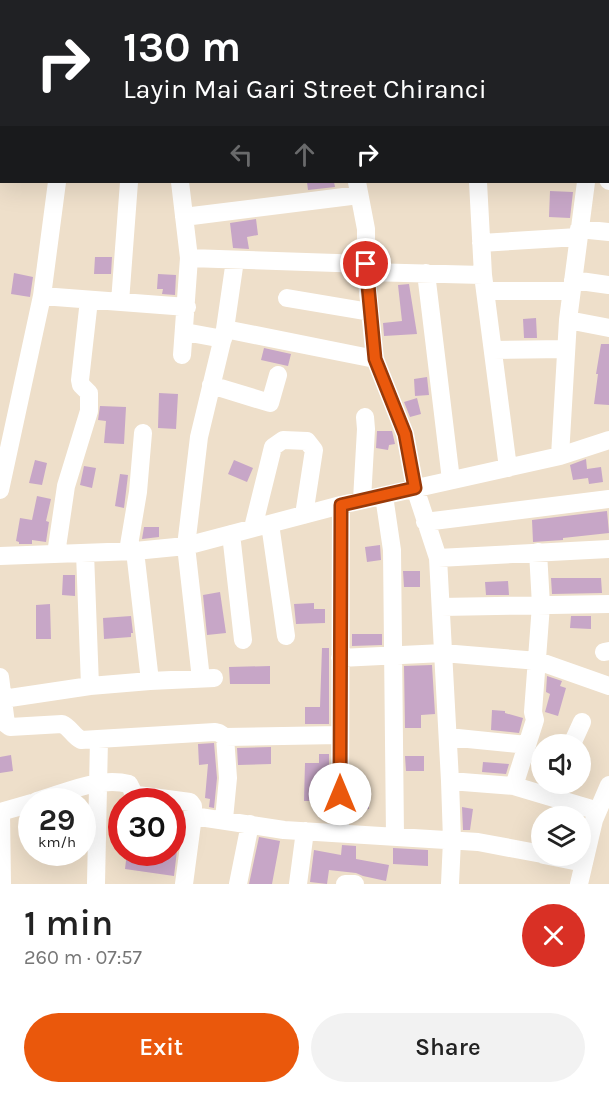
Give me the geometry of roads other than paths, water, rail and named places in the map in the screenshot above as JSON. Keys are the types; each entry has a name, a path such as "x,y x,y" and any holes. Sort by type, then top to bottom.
{"street":[{"path":"0,490 42,296 57,183"},
{"path":"120,302 129,183"},
{"path":"180,183 189,258 182,355"},
{"path":"478,183 484,283 508,468"},
{"path":"560,456 568,320 586,183"},
{"path":"184,218 358,188 366,229 366,268 375,359 405,434 415,488 438,558 450,781 452,840 450,884"},
{"path":"481,243 609,232"},
{"path":"189,258 426,273 484,283 609,285"},
{"path":"3,699 90,686 207,679 186,546 199,437 224,334 235,260"},
{"path":"426,273 451,480"},
{"path":"42,296 187,307"},
{"path":"287,298 370,312"},
{"path":"56,554 66,486 89,411 89,393 81,385 80,380 89,300"},
{"path":"568,320 609,328"},
{"path":"185,332 224,334 375,359"},
{"path":"493,350 566,349"},
{"path":"211,385 270,403 278,375"},
{"path":"362,500 365,417"},
{"path":"143,433 132,551 150,681"},
{"path":"286,636 261,526 273,447 283,440 308,441 314,450 304,515"},
{"path":"0,556 132,551 186,546 341,505 560,456 609,440"},
{"path":"384,495 392,550 395,836"},
{"path":"425,522 609,499"},
{"path":"340,833 341,505"},
{"path":"231,534 243,640"},
{"path":"438,558 609,549"},
{"path":"514,786 535,720 533,712 541,605 538,552"},
{"path":"85,553 90,686"},
{"path":"441,607 609,604"},
{"path":"340,658 443,653 538,661 609,686"},
{"path":"0,677 6,724 10,727 62,724 81,740 215,732 225,737 340,735"},
{"path":"577,734 582,722"},
{"path":"224,819 228,778 225,737"},
{"path":"448,737 527,745"},
{"path":"96,884 99,739"},
{"path":"450,781 531,788"},
{"path":"81,788 98,783 122,782 129,784 132,792 137,795 190,802 193,806 193,816 184,884"},
{"path":"591,844 609,785"},
{"path":"559,794 600,819"},
{"path":"2,884 1,812 18,807"},
{"path":"193,816 305,831 478,842 531,853"},
{"path":"238,884 250,824"},
{"path":"298,884 305,831"},
{"path":"579,884 583,866"},
{"path":"345,884 355,884"}]}
